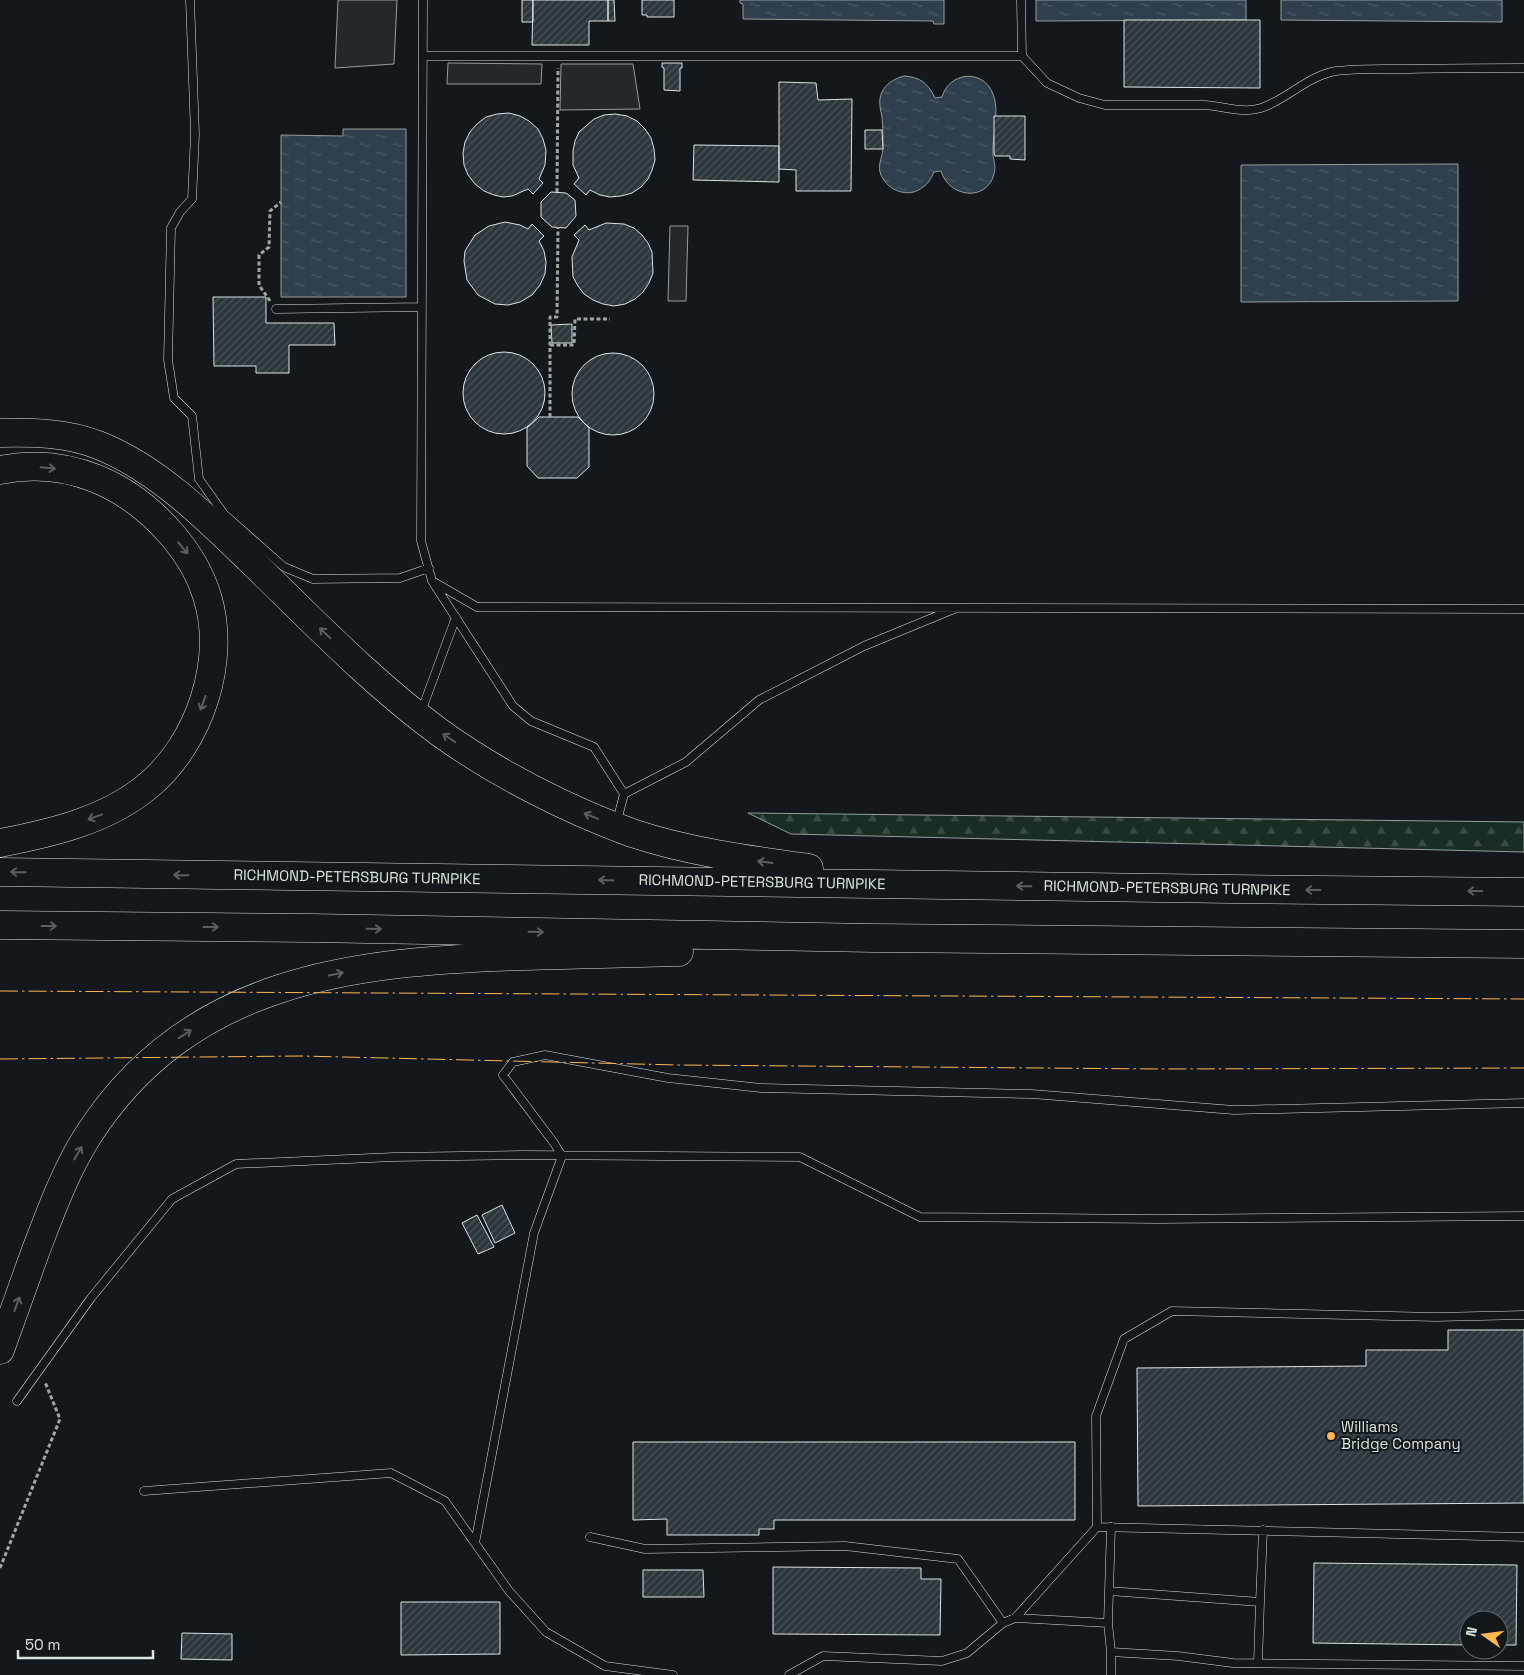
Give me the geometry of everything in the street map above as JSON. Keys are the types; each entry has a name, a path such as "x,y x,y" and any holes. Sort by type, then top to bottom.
{"highway":[{"path":"0,433 73,437 97,444 138,466 198,510 366,672 419,716 473,755 550,797 616,826 675,844 742,858 822,870 969,885"},
{"path":"0,470 29,466 72,471 91,476 114,486 133,498 153,514 189,556 208,598 213,632 211,672 205,700 193,728 179,752 150,784 113,810 55,830 0,843"},
{"name":"RICHMOND-PETERSBURG TURNPIKE","path":"0,872 1524,892"},
{"path":"0,926 311,928 873,938 1524,944"},
{"path":"0,1350 68,1169 107,1108 152,1060 181,1036 241,1003 311,980 355,970 429,961 687,952 873,938"}],"lane":[{"path":"190,0 195,134 192,199 180,212 171,228 168,360 174,398 192,416 199,479 224,514 284,567 312,579 400,578 429,568"},
{"path":"423,0 421,541 432,581 513,706 531,720 594,748 624,794 616,826"},
{"path":"1021,0 1022,56 1047,83 1079,98 1105,105 1204,105 1220,106 1239,111 1260,108 1281,99 1315,77 1335,71 1366,69 1524,68"},
{"path":"423,56 1022,56"},
{"path":"276,309 422,307"},
{"path":"432,581 476,607 1524,609"},
{"path":"624,794 686,762 759,700 864,646 957,608"},
{"path":"419,716 456,617"},
{"path":"562,1156 502,1076 513,1062 545,1055 668,1078 761,1088 1032,1094 1234,1110 1524,1103"},
{"path":"475,1543 534,1233 562,1156"},
{"path":"17,1401 91,1298 172,1199 236,1164 394,1157 800,1157 920,1217 1158,1219 1524,1216"},
{"path":"789,1675 824,1656 942,1661 967,1654 1003,1623 1015,1618 1097,1527 1096,1416 1124,1339 1172,1311 1436,1317 1524,1315"},
{"path":"144,1491 391,1473 445,1501 509,1591 546,1632 605,1666 673,1675"},
{"path":"1097,1527 1524,1536"},
{"path":"1111,1527 1108,1623 1111,1675"},
{"path":"1258,1663 1263,1530"},
{"path":"590,1537 645,1549 845,1546 958,1559 1003,1623"},
{"path":"1109,1591 1260,1602"},
{"path":"1015,1618 1108,1623"},
{"path":"1111,1652 1178,1656 1233,1663 1524,1666"}],"path":[{"path":"557,192 558,56"},
{"path":"276,309 259,285 259,255 269,247 270,211 281,202"},
{"path":"550,417 550,317 556,317 558,228"},
{"path":"550,346 574,345 575,319 610,318"},
{"path":"0,1568 60,1419 40,1370"}],"green space":[{"path":"748,813 1524,822 1524,852 791,834"}],"shaded area":[{"path":"338,0 397,0 394,64 335,68"},
{"path":"448,63 542,64 541,84 447,84"},
{"path":"561,64 633,64 640,109 560,110"},
{"path":"670,226 688,226 686,301 668,301"}],"water":[{"path":"740,0 944,0 944,24 934,24 933,21 743,19 743,4 740,3"},
{"path":"1036,0 1246,0 1246,20 1036,21"},
{"path":"1281,0 1502,0 1502,22 1281,20"},
{"path":"904,76 919,79 929,88 935,98 942,97 952,82 966,76 982,80 988,86 993,94 996,108 993,148 995,169 990,183 984,189 968,193 959,191 945,180 941,171 934,172 925,185 912,192 899,192 884,181 879,168 883,149 880,100 883,91 889,83"},
{"path":"343,129 406,129 406,297 281,297 281,135 343,136"},
{"path":"1458,164 1458,301 1241,302 1241,165"}],"building":[{"path":"522,0 533,0 533,22 522,22"},
{"path":"533,0 608,0 608,21 589,21 589,45 532,45"},
{"path":"608,0 614,0 615,21 608,21"},
{"path":"642,0 674,0 674,17 647,17 647,15 642,15"},
{"path":"1124,20 1260,20 1260,88 1124,87"},
{"path":"662,63 682,63 682,68 680,68 680,91 664,90 664,68"},
{"path":"779,82 816,83 818,100 852,99 851,191 796,191 796,170 779,169"},
{"path":"509,113 529,121 538,129 543,139 546,150 545,165 539,179 543,183 533,194 528,189 512,196 503,197 484,191 468,175 464,165 463,153 465,142 470,132 486,117"},
{"path":"604,115 627,116 637,121 651,138 655,160 652,170 648,179 632,193 610,197 590,190 586,195 574,184 579,178 573,165 575,141 579,132 594,119"},
{"path":"994,116 1025,116 1025,160 1010,159 1010,156 995,156"},
{"path":"865,130 882,130 883,149 865,149"},
{"path":"694,145 779,146 779,182 693,180"},
{"path":"551,192 566,193 575,200 576,216 566,228 552,227 541,217 541,202"},
{"path":"505,222 528,229 532,224 544,236 539,241 544,251 546,262 545,274 540,285 532,295 520,302 508,305 495,304 478,295 467,280 464,261 465,251 475,235 489,226"},
{"path":"606,223 624,224 634,228 648,243 652,252 653,273 643,292 625,304 614,306 593,300 584,294 573,277 572,257 579,240 574,235 585,225 589,230"},
{"path":"213,297 266,297 266,323 334,323 335,345 289,345 289,373 256,373 256,366 214,366"},
{"path":"572,324 572,343 552,343 551,325"},
{"path":"496,352 512,352 527,359 538,370 545,385 542,409 533,422 512,434 496,434 481,427 470,416 463,401 463,385 470,370 481,359"},
{"path":"605,353 621,353 636,360 647,371 654,386 651,410 642,423 621,435 605,435 590,428 579,417 572,402 572,386 579,371 590,360"},
{"path":"539,417 578,417 589,428 589,467 577,478 538,478 527,466 527,428"},
{"path":"502,1205 515,1233 495,1243 482,1215"},
{"path":"477,1215 494,1247 478,1254 462,1223"},
{"name":"Williams Bridge Company","path":"1448,1330 1524,1330 1524,1503 1138,1506 1137,1368 1366,1366 1366,1350 1448,1350"},
{"path":"633,1442 1075,1442 1075,1520 774,1520 774,1529 759,1529 759,1535 667,1535 667,1519 633,1520"},
{"path":"1314,1563 1517,1565 1516,1645 1509,1645 1509,1610 1459,1610 1459,1645 1313,1643"},
{"path":"773,1567 921,1568 921,1579 941,1579 940,1635 773,1634"},
{"path":"643,1570 703,1570 704,1597 643,1597"},
{"path":"401,1602 500,1602 500,1654 401,1655"},
{"path":"182,1633 232,1634 232,1660 181,1659"}],"power":[{"path":"0,991 1524,999"},
{"path":"0,1059 301,1056 678,1065 1161,1069 1524,1068"}],"place":[{"name":"Williams Bridge Company","path":"1331,1436"}]}
